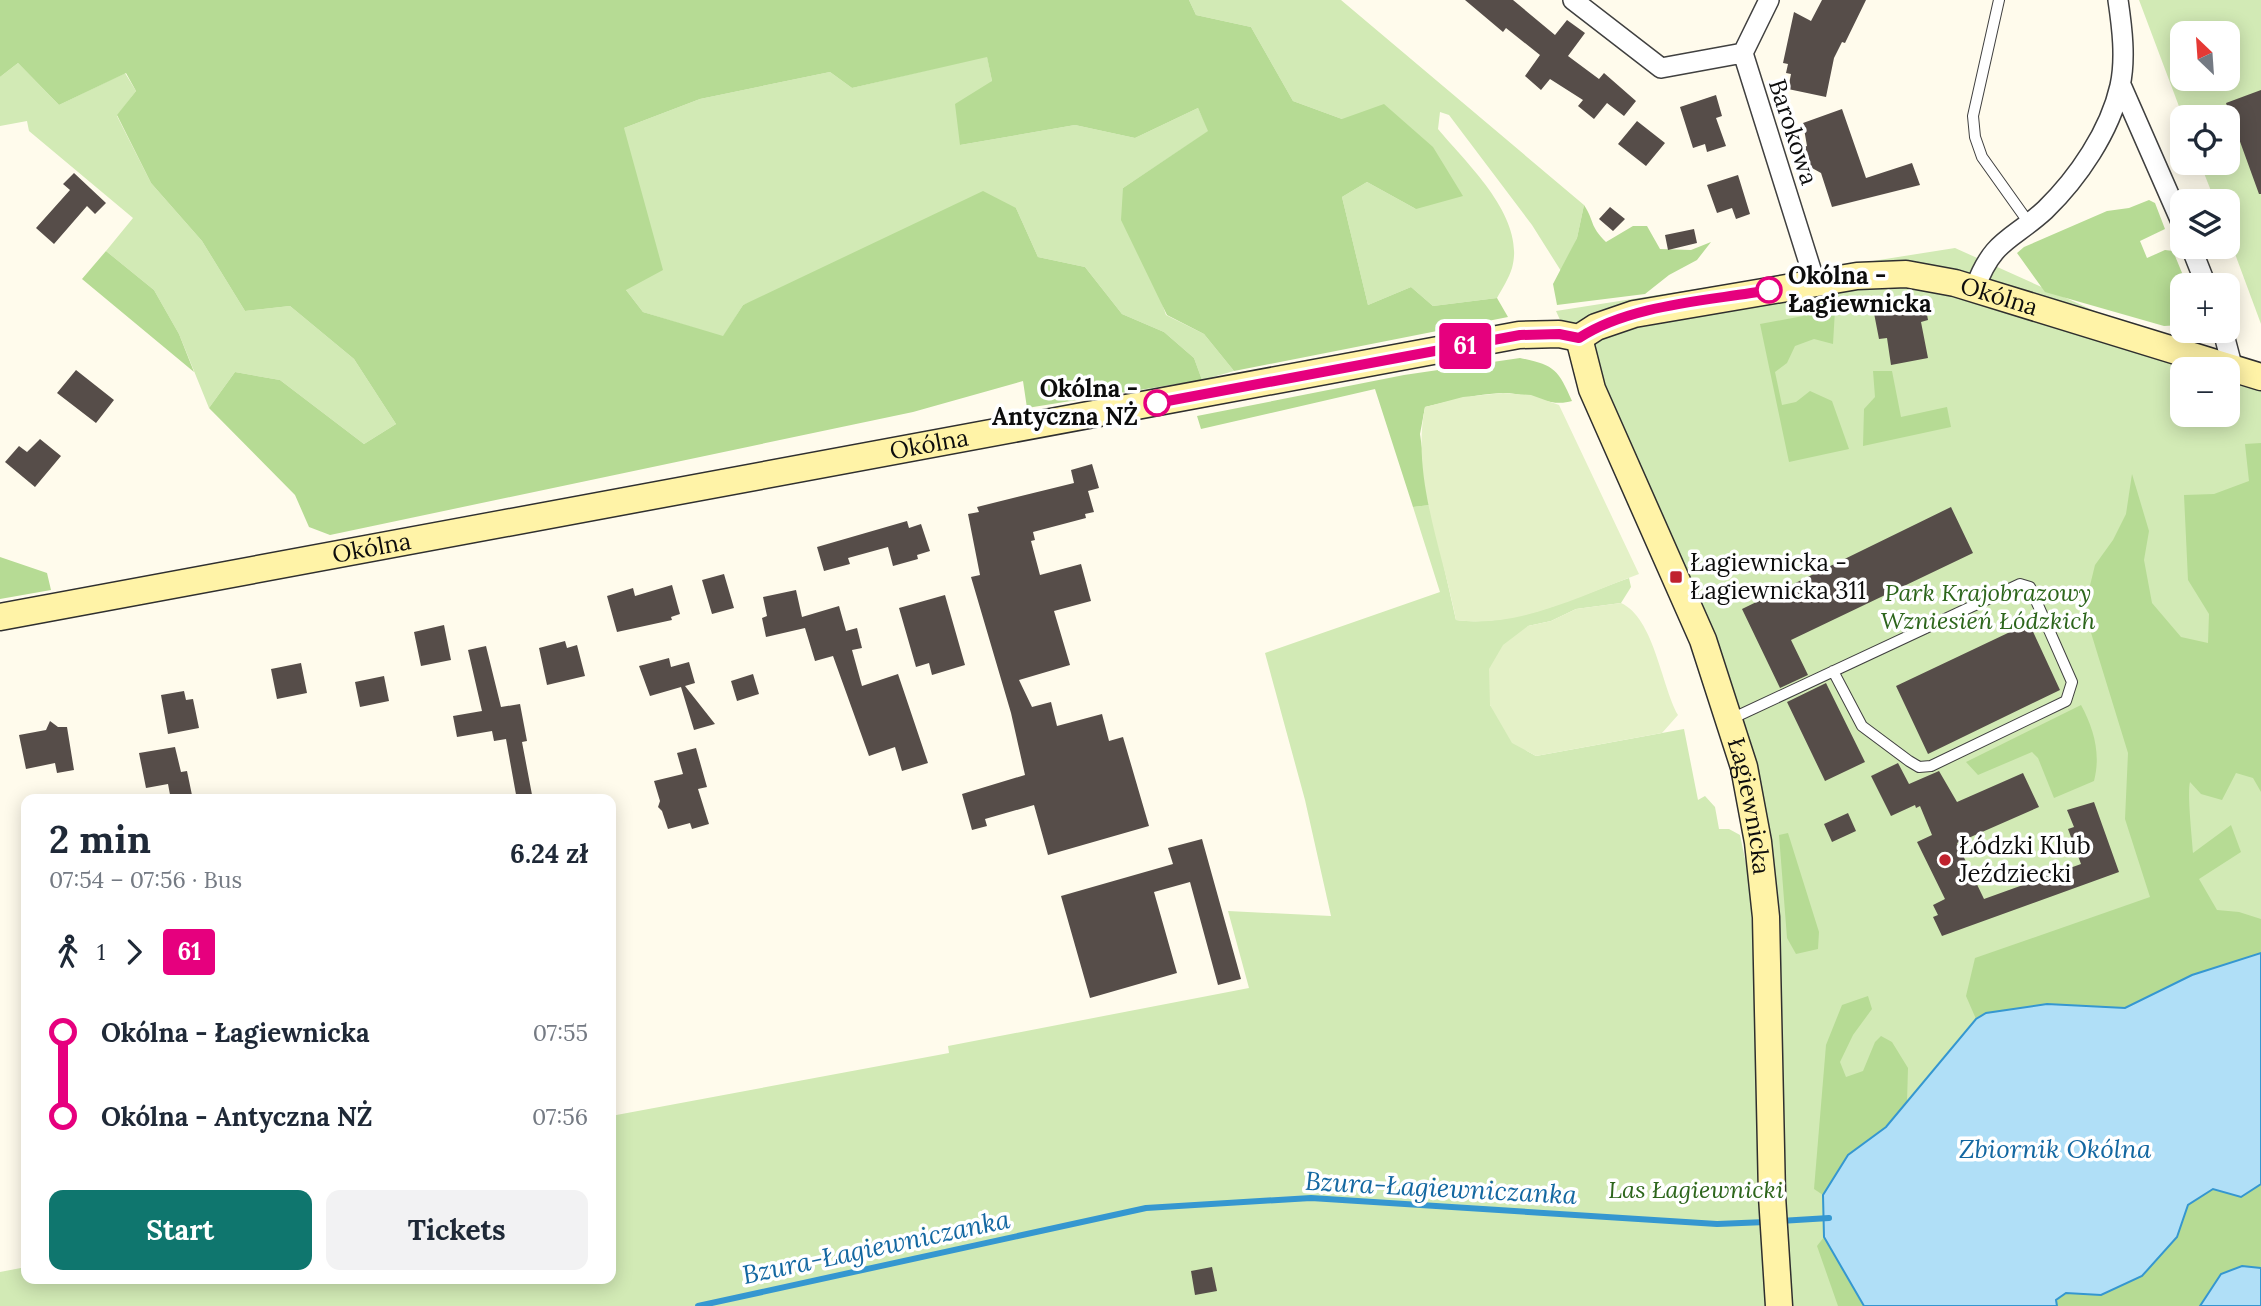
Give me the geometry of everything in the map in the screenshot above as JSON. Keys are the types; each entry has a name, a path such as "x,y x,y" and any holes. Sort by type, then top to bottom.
{"street":[{"path":"1573,0 1661,68 1742,54"},
{"name":"Barokowa","path":"1769,0 1742,54 1815,282"},
{"path":"1975,288 1992,251 2057,198 2080,169 2104,127 2120,85 2123,47 2119,0"},
{"path":"2120,85 2170,197"},
{"name":"Okólna","path":"0,617 1520,335 1559,334 1579,338 1596,327 1634,314 1815,282 1886,273 1936,279 1975,288 2195,357"},
{"name":"Łagiewnicka","path":"1579,338 1592,389 1703,640 1731,720 1752,804 1765,904 1773,1240 1779,1306"},
{"name":"Okólna","path":"2240,371 2261,377"}],"lane":[{"path":"1998,0 1973,116 1975,137 1982,157 2029,222"},
{"path":"1731,720 1833,671 2025,584 2030,587 2072,690 2066,701 1931,766 1919,767 1862,726 1833,671"}],"green space":[{"path":"0,0 1189,0 1196,15 1251,27 1293,101 1342,119 1384,104 1433,147 1463,196 1416,209 1367,182 1342,197 1368,305 1411,287 1433,306 1497,298 1508,317 1234,371 1204,334 1167,315 1121,220 1123,188 1208,131 1198,108 1135,138 1075,125 960,145 955,104 992,81 987,57 852,88 830,72 700,99 624,128 663,270 626,290 643,312 723,336 743,305 983,191 1016,208 1038,257 1085,267 1122,314 1164,332 1194,358 1202,380 1027,408 1023,381 913,412 330,535 309,527 295,495 209,408 235,372 280,380 364,444 396,424 354,359 290,306 245,311 202,241 151,183 117,115 136,91 126,73 59,105 18,63 0,77"},
{"path":"1189,0 1341,0 1584,205 1577,238 1561,271 1532,225 1449,115 1440,112 1438,129 1478,175 1502,211 1514,249 1511,272 1497,298 1433,306 1411,287 1368,305 1342,197 1367,182 1416,209 1342,119 1293,101 1251,27 1196,15"},
{"path":"2139,0 2261,0 2261,324 2237,259 2240,259 2240,189 2210,189 2205,175 2240,175 2240,105 2178,105 2173,91 2240,91 2240,21 2170,21 2170,82"},
{"path":"987,56 992,81 960,145 1075,125 1135,138 1198,108 1209,131 1123,188 1166,315 1204,334 1234,371 1202,380 1194,358 1164,332 1122,314 1085,267 1038,257 1016,208 743,305 723,337 643,312 626,290 624,128 700,99 830,72 852,88"},
{"path":"18,63 59,105 125,73 136,91 117,116 151,183 202,241 245,311 290,306 354,359 396,424 364,444 280,380 235,372 209,408 179,334 154,290 106,251 133,218 29,131 27,121 0,126 0,77"},
{"path":"2149,200 2155,203 2165,229 2140,241 2147,258 2165,250 2170,251 2170,259 2176,259 2182,273 2170,273 2170,326 2045,292 2017,253 2024,247 2107,211 2129,208"},
{"path":"1584,205 1594,227 1606,242 1633,226 1647,226 1660,249 1691,250 1711,242 1697,260 1669,275 1645,294 1557,305 1553,284 1577,238"},
{"path":"1955,248 2197,357 2170,357 2170,427 2240,427 2240,375 2261,383 2261,1306 0,1306 0,1272 21,1268 21,1284 616,1284 616,1115 949,1053 948,1046 1249,988 1228,911 1331,916 1305,800 1265,653 1440,592 1413,507 1430,505 1456,620 1478,621 1522,615 1629,578 1631,587 1621,603 1576,609 1551,621 1528,626 1490,705 1527,751 1536,756 1684,729 1698,800 1705,796 1715,807 1719,829 1729,829 1740,835 1750,883 1756,1016 1761,973 1752,745 1556,311"},
{"path":"106,251 154,290 179,334 194,372 82,279"},
{"path":"1835,310 1833,344 1814,339 1795,346 1787,363 1775,372 1782,405 1796,402 1810,391 1832,401 1849,449 1789,462 1760,324"},
{"path":"1520,358 1554,370 1572,401 1555,403 1502,393 1473,396 1425,407 1420,434 1430,505 1413,507 1375,389 1201,429 1197,416 1404,375"},
{"path":"1873,371 1892,371 1901,417 1947,407 1951,427 1863,446 1864,409 1875,397"},
{"path":"1503,393 1531,395 1559,405 1639,574 1526,615 1503,620 1456,620 1425,487 1422,433 1425,407 1463,397"},
{"path":"2261,443 2261,792 2253,778 2236,773 2222,800 2201,794 2190,782 2189,796 2193,853 2231,825 2241,852 2199,879 2217,910 2239,912 2261,919 2261,953 2192,975 2125,1008 2047,1004 1986,1013 1976,1019 1966,996 1975,958 2150,897 2125,819 2128,753 2084,610 2095,565 2113,540 2126,514 2132,474 2149,531 2144,560 2152,603 2181,637 2208,643 2209,614 2188,580 2184,495 2214,494 2249,481 2245,444"},
{"path":"0,557 47,573 51,590 0,599"},
{"path":"1621,603 1632,611 1649,637 1678,715 1662,733 1536,756 1512,743 1490,705 1489,669 1503,645 1528,626 1551,621 1576,609"},
{"path":"2081,705 2095,742 2097,761 2094,781 2054,798 2038,758 2032,752 1978,775 1966,762"},
{"path":"1788,833 1819,932 1818,949 1796,954 1787,938 1779,835"},
{"path":"1868,996 1872,1009 1853,1035 1840,1062 1846,1077 1863,1071 1875,1042 1881,1036 1892,1042 1908,1068 1907,1102 1886,1127 1848,1155 1823,1195 1814,1189 1826,1045 1842,1005"},
{"path":"2261,1184 2261,1268 2249,1267 2230,1271 2212,1288 2200,1306 2057,1306 2056,1300 2066,1293 2101,1295 2177,1237 2188,1205 2213,1189 2241,1197"},
{"path":"1824,1237 1864,1306 1838,1306 1817,1246"}],"water":[{"name":"Zbiornik Okólna","path":"2261,953 2261,1184 2241,1197 2213,1189 2188,1205 2177,1237 2142,1276 2101,1295 2066,1293 2056,1300 2057,1306 1864,1306 1824,1237 1823,1195 1848,1155 1886,1127 1976,1019 1986,1013 2047,1004 2125,1008 2192,975"},
{"path":"2242,1266 2261,1268 2261,1306 2200,1306 2221,1274"}],"building":[{"path":"1465,0 1513,0 1555,35 1567,20 1585,33 1568,56 1599,79 1604,73 1636,101 1624,116 1607,103 1594,119 1578,106 1583,100 1550,79 1541,90 1525,76 1540,55 1506,28 1503,32"},
{"path":"1822,0 1866,0 1845,43 1842,42 1834,58 1826,97 1788,89 1791,74 1786,73 1788,64 1783,63 1794,12 1811,21"},
{"path":"2261,90 2261,194 2240,142 2240,105 2226,103"},
{"path":"1716,95 1722,116 1716,118 1726,146 1707,152 1705,144 1693,148 1680,107"},
{"path":"1842,109 1866,178 1912,163 1920,185 1832,207 1821,173 1803,163 1798,149 1807,146 1803,123"},
{"path":"1637,121 1665,143 1646,166 1618,144"},
{"path":"74,173 106,203 95,214 87,206 54,244 36,228 70,190 63,184"},
{"path":"1738,175 1750,214 1736,219 1732,208 1717,213 1707,185"},
{"path":"1610,207 1625,219 1613,231 1599,219"},
{"path":"1694,229 1697,243 1668,250 1665,235"},
{"path":"1924,299 1928,320 1921,322 1928,358 1891,365 1887,338 1879,339 1873,308"},
{"path":"76,370 114,400 96,423 57,393"},
{"path":"40,439 61,456 35,487 5,462 19,446 27,452"},
{"path":"1092,464 1099,488 1088,491 1094,512 1085,514 1086,518 1033,532 1035,540 1031,541 1040,575 1081,564 1091,601 1054,611 1070,665 1019,680 1032,707 1051,702 1057,726 1102,714 1109,741 1123,737 1149,826 1048,855 1034,805 985,819 987,826 972,830 962,794 1025,775 1011,713 971,577 980,575 968,514 979,512 977,507 1074,483 1071,470"},
{"path":"1951,507 1973,553 1791,640 1808,675 1780,688 1742,609"},
{"path":"907,521 909,528 921,524 930,551 917,555 918,559 893,566 888,547 848,558 850,564 824,571 817,547"},
{"path":"724,574 734,608 712,614 702,580"},
{"path":"672,585 680,614 671,617 672,620 617,632 607,596 633,588 635,596"},
{"path":"796,590 802,617 839,606 846,631 857,628 862,648 852,650 862,686 898,674 928,763 902,771 895,747 869,756 833,656 815,661 805,628 766,637 762,618 767,616 763,597"},
{"path":"945,595 965,665 932,675 929,663 916,667 899,608"},
{"path":"2029,623 2060,690 1928,754 1896,686"},
{"path":"444,625 451,660 421,666 414,632"},
{"path":"565,641 567,648 577,645 585,676 547,685 539,648"},
{"path":"486,646 501,707 520,704 527,741 522,742 532,794 516,794 506,739 494,741 492,731 457,737 453,716 482,711 468,650"},
{"path":"669,658 671,667 689,662 695,683 685,686 715,724 694,730 681,687 650,696 639,666"},
{"path":"301,663 307,693 277,699 271,669"},
{"path":"753,674 759,694 737,701 731,681"},
{"path":"384,676 389,701 360,707 355,682"},
{"path":"1826,683 1865,762 1825,781 1787,702"},
{"path":"184,691 186,700 193,699 199,728 168,734 161,695"},
{"path":"50,721 58,727 67,727 74,770 57,773 55,763 26,769 19,735 46,730"},
{"path":"175,747 181,772 187,771 192,794 170,794 168,784 146,788 139,753"},
{"path":"696,748 707,787 698,789 709,824 692,829 690,823 668,829 658,807 660,801 654,781 683,774 677,753"},
{"path":"1898,763 1909,784 1939,771 1957,802 2023,773 2039,807 1957,843 1984,899 2081,864 2068,829 2074,827 2067,810 2094,802 2119,872 1942,936 1933,917 1938,915 1933,905 1945,899 1917,842 1932,835 1920,806 1916,808 1915,805 1891,816 1871,776"},
{"path":"1848,813 1856,831 1832,842 1824,824"},
{"path":"1202,839 1241,979 1218,985 1190,882 1154,892 1177,973 1090,998 1061,896 1173,864 1168,848"},
{"path":"1212,1267 1217,1291 1195,1295 1191,1271"}],"waterway":[{"name":"Bzura-Łagiewniczanka","path":"698,1306 1146,1208 1311,1198 1717,1224 1766,1222"},
{"name":"Bzura-Łagiewniczanka","path":"1780,1221 1829,1218"}],"bus line":[{"name":"61","path":"1157,403 1520,335 1559,334 1579,338 1596,327 1634,314 1769,290"}],"place":[{"name":"Okólna - Łagiewnicka","path":"1769,290"},
{"name":"Okólna - Antyczna NŻ","path":"1157,403"},
{"name":"Łagiewnicka - Łagiewnicka 311","path":"1676,577"},
{"name":"Łódzki Klub Jeździecki","path":"1945,860"}],"park label":[{"name":"Park Krajobrazowy Wzniesień Łódzkich","path":"1988,607"},
{"name":"Las Łagiewnicki","path":"1696,1190"}]}
